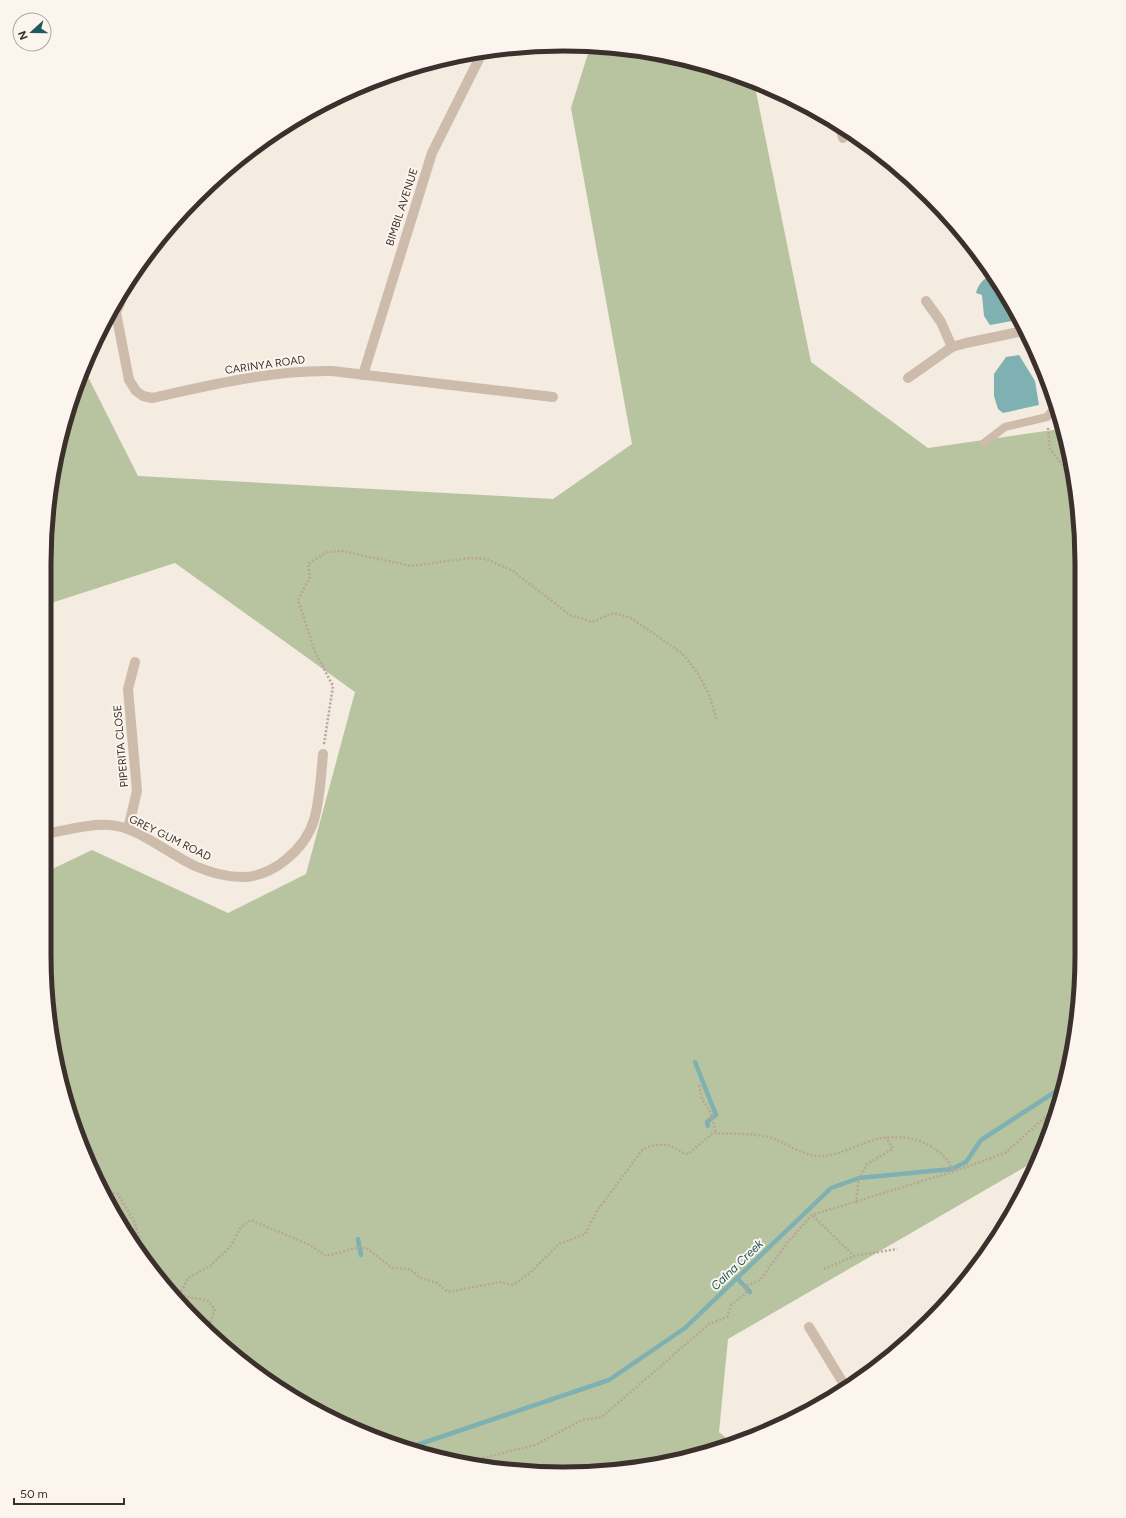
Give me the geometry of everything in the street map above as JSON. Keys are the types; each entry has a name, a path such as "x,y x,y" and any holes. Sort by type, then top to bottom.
{"street":[{"name":"BIMBIL AVENUE","path":"363,375 432,153 480,58"},
{"path":"842,134 843,138"},
{"path":"926,301 941,322 952,347"},
{"name":"CARINYA ROAD","path":"113,319 129,380 136,391 143,396 152,398 282,372 332,371 553,397"},
{"path":"908,378 952,347 966,342 1019,332"},
{"name":"PIPERITA CLOSE","path":"128,829 137,791 128,689 135,662"},
{"name":"GREY GUM ROAD","path":"51,833 97,825 110,825 128,829 194,866 209,871 223,875 242,877 262,872 275,867 288,858 306,838 314,821 319,799 323,754"},
{"path":"809,1327 843,1383"}],"lane":[{"path":"984,443 1005,427 1047,418 1052,411"}],"path":[{"path":"1047,418 1050,449 1066,470"},
{"path":"323,754 333,686 315,652 298,600 310,577 308,564 327,552 342,551 411,566 470,558 486,559 513,571 570,615 592,622 614,613 631,618 682,653 697,672 709,694 716,721"},
{"path":"699,1085 702,1099 710,1112 716,1133"},
{"path":"480,1460 483,1458 534,1445 582,1420 602,1416 709,1324 727,1317 731,1305 746,1293 746,1286 760,1280 788,1242 812,1215 856,1203 953,1172 1005,1153 1050,1113"},
{"path":"208,1324 211,1321 215,1309 207,1300 180,1294 188,1278 210,1266 230,1247 241,1227 251,1220 310,1245 326,1256 360,1247 368,1248 392,1268 410,1269 419,1277 437,1283 448,1292 500,1282 513,1285 531,1272 559,1244 585,1234 596,1211 643,1149 654,1144 673,1147 684,1154 688,1154 712,1134 716,1133 768,1137 796,1151 824,1156 886,1138 905,1138 929,1144 945,1157 953,1172"},
{"path":"856,1203 859,1178 867,1164 893,1149 886,1138"},
{"path":"110,1192 118,1194 134,1221 140,1239 138,1240"},
{"path":"812,1215 854,1256"},
{"path":"824,1269 854,1256 897,1249"}],"green space":[{"path":"589,52 630,55 696,68 755,89 811,362 928,448 1058,429 1071,496 1074,530 1075,955 1071,1022 1058,1088 1048,1120 1030,1164 728,1339 719,1432 728,1440 696,1450 630,1463 563,1467 496,1463 430,1450 367,1428 307,1398 279,1381 251,1361 225,1340 201,1317 178,1293 157,1267 137,1239 120,1211 90,1151 78,1120 68,1088 61,1055 55,1022 52,988 51,870 92,850 228,913 306,874 355,692 175,563 51,603 51,563 55,496 61,463 68,430 87,375 138,476 553,499 632,444 571,108"}],"water":[{"path":"988,277 989,279 1006,307 1012,321 990,325 984,316 982,295 976,293 981,282"},
{"path":"1019,355 1035,381 1039,405 1003,413 998,409 994,396 994,374 1006,357"}],"waterway":[{"path":"695,1062 716,1115 707,1122 708,1126"},
{"name":"Calna Creek","path":"416,1445 609,1380 685,1328 831,1188 859,1178 952,1169 966,1162 981,1140 1057,1090"},
{"path":"358,1239 361,1255"},
{"path":"737,1278 750,1292"}]}
